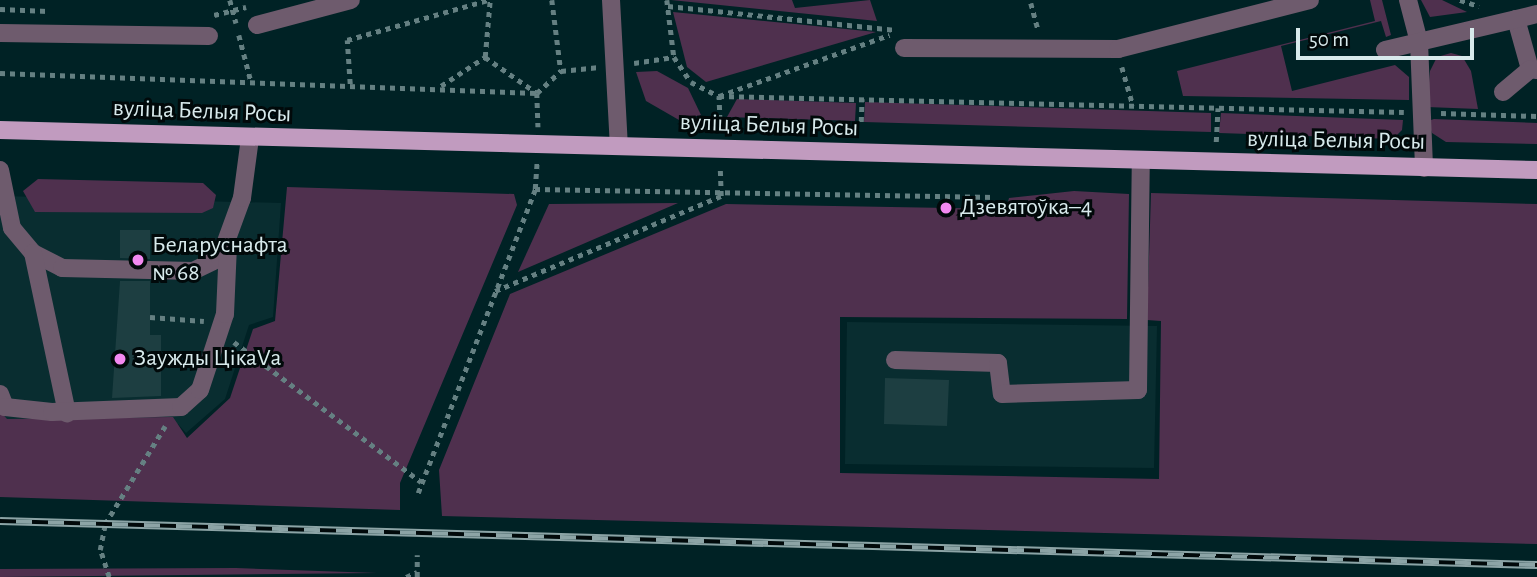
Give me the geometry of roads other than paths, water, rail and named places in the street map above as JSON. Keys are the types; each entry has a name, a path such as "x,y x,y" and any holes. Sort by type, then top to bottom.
{"main road":[{"name":"вуліца Белыя Росы","path":"0,130 1537,170"}],"street":[{"path":"257,26 351,0"},
{"path":"611,0 619,146"},
{"path":"902,39 1118,49 1310,0"},
{"path":"1408,0 1419,42 1424,168"},
{"path":"1385,50 1537,14"},
{"path":"1503,92 1534,69 1516,19"},
{"path":"0,33 209,36"},
{"path":"0,394 5,407 67,413 174,409 201,390 219,331 231,228 250,138"},
{"path":"895,360 998,363 1002,394 1138,390 1141,160"},
{"path":"0,170 4,208 0,235"},
{"path":"4,208 33,253 67,413"},
{"path":"33,253 62,268 193,271 220,258 231,228"}],"railway":[{"path":"0,521 1537,565"}],"place":[{"name":"Дзевятоўка–4","path":"946,208"},
{"name":"Беларуснафта № 68","path":"138,260"},
{"name":"Заужды ЦікаVа","path":"120,359"}]}
